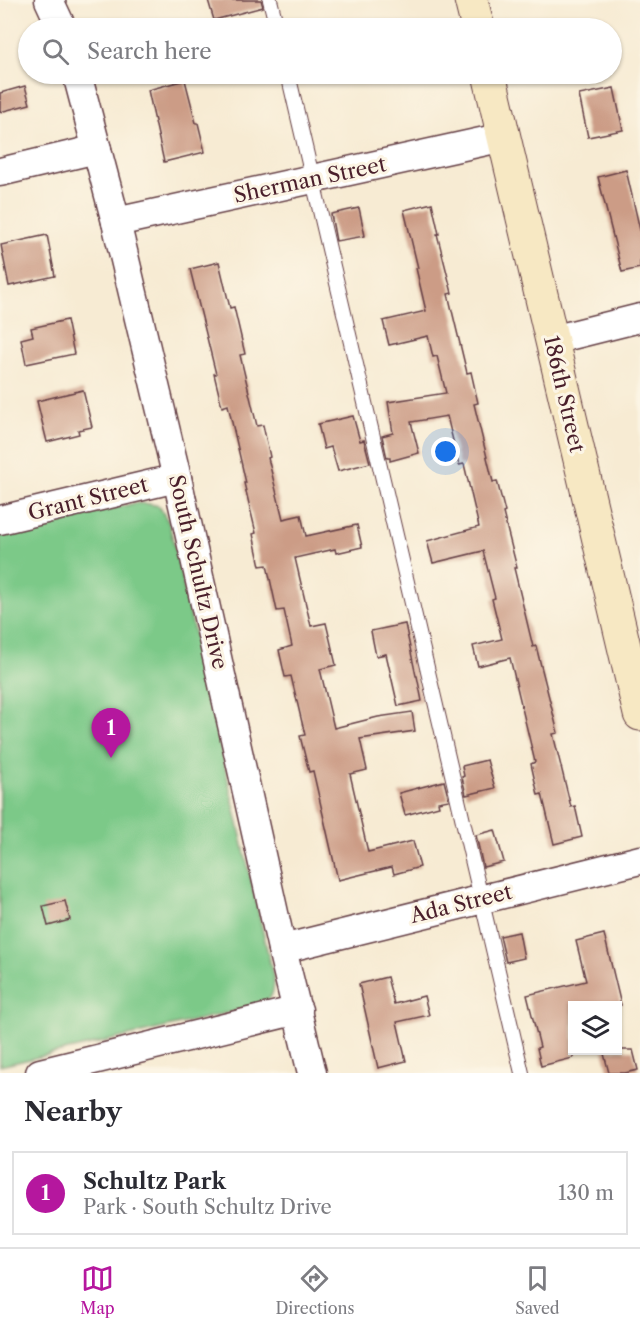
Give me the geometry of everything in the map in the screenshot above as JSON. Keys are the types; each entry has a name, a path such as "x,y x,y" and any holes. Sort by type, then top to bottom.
{"street":[{"path":"49,0 57,18"},
{"path":"471,0 476,18"},
{"name":"South Schultz Drive","path":"79,84 116,222 177,478 282,949 312,1073"},
{"name":"186th Street","path":"491,84 636,679 640,714"},
{"name":"Sherman Street","path":"116,222 504,137"},
{"path":"0,172 97,149"},
{"path":"552,340 640,318"},
{"name":"Grant Street","path":"0,520 177,478"},
{"name":"Ada Street","path":"282,949 640,860"},
{"path":"40,1073 298,1010"}],"lane":[{"path":"270,0 274,18"},
{"path":"290,84 522,1073"}],"green space":[{"path":"135,503 159,506 169,523 274,980 273,991 267,1001 253,1007 0,1066 0,536"}],"building":[{"path":"208,0 261,0 263,7 213,18"},
{"path":"170,84 186,84 205,152 164,162 148,90"},
{"path":"25,86 30,104 0,112 0,93"},
{"path":"614,88 623,130 588,137 579,95"},
{"path":"626,170 640,230 640,268 622,272 598,177"},
{"path":"432,203 439,234 437,234 452,293 448,294 467,373 471,372 478,403 474,404 493,482 497,481 505,512 503,513 517,568 514,568 533,647 536,646 558,733 553,734 571,807 575,806 582,837 554,844 542,794 538,795 531,764 535,762 510,658 478,666 473,646 502,639 492,599 495,598 483,551 433,563 427,541 479,527 464,464 459,465 447,416 411,422 419,453 390,461 390,458 387,458 382,436 393,433 388,402 446,393 437,356 433,357 428,336 389,345 383,321 426,311 404,210"},
{"path":"359,208 365,236 336,241 331,214"},
{"path":"47,235 55,276 9,286 1,245"},
{"path":"219,262 230,308 234,307 245,354 240,355 257,426 263,425 270,457 268,458 283,519 301,515 306,536 357,525 362,547 336,553 335,549 295,558 311,626 326,623 336,665 320,669 334,728 378,717 412,712 415,731 360,739 367,770 350,774 368,852 413,841 420,867 394,874 392,867 338,880 313,771 309,772 300,736 305,735 291,676 285,677 279,650 292,646 284,610 277,611 267,565 260,566 253,534 256,533 228,405 222,407 190,269"},
{"path":"67,320 74,354 26,364 21,339 33,336 31,328"},
{"path":"83,390 92,427 78,430 79,434 47,442 37,401"},
{"path":"353,416 360,441 364,440 370,463 338,471 331,447 324,449 318,424"},
{"path":"405,624 422,701 398,706 386,654 376,656 371,631"},
{"path":"487,760 495,788 466,795 462,766"},
{"path":"444,781 449,800 438,802 439,806 405,815 399,793"},
{"path":"495,830 504,862 483,867 476,835"},
{"path":"65,901 70,920 48,926 43,906"},
{"path":"519,932 524,958 506,962 500,936"},
{"path":"604,934 620,1001 568,1001 568,1055 573,1055 573,1058 541,1066 537,1048 540,1047 527,995 586,981 576,941"},
{"path":"387,977 394,1004 424,996 429,1015 397,1022 406,1061 378,1068 359,984"},
{"path":"622,1050 633,1050 638,1070 609,1073 604,1055 622,1055"}],"place":[{"name":"Schultz Park","path":"111,758"}]}
